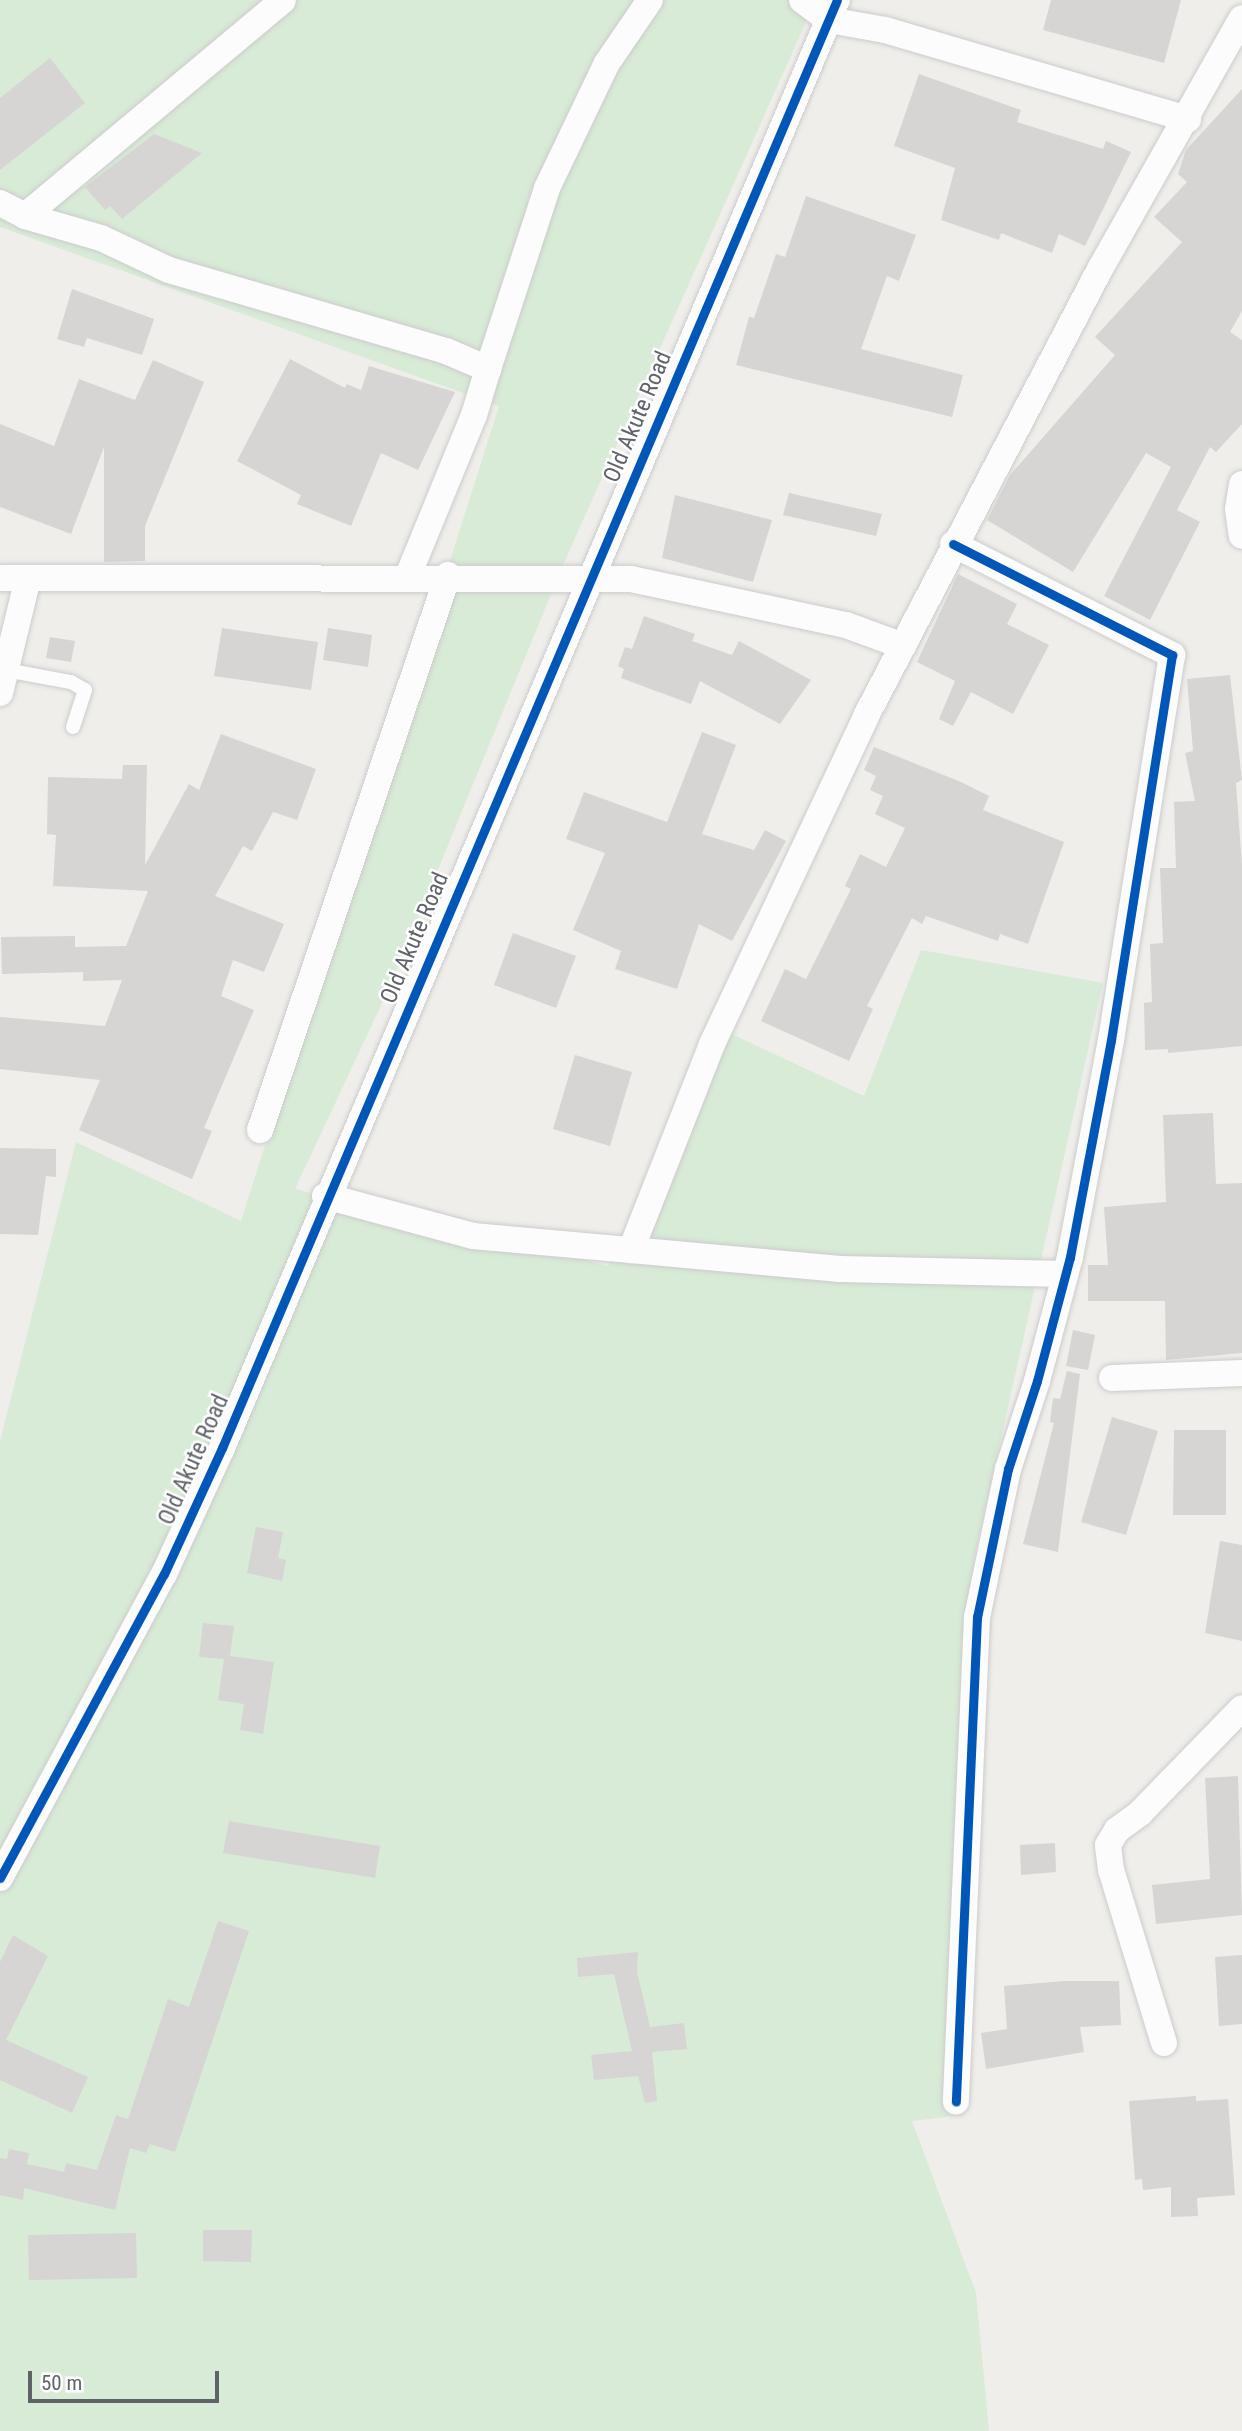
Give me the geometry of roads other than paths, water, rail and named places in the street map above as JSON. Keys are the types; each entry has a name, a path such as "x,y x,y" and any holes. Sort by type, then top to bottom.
{"street":[{"path":"25,216 283,0"},
{"path":"407,578 488,369 547,188 607,63 650,0"},
{"path":"802,0 885,30 1188,119"},
{"name":"Old Akute Road","path":"0,1878 164,1574 222,1448 325,1196 833,10"},
{"path":"631,1250 712,1044 953,544 1100,269 1188,119 1242,18"},
{"path":"0,203 25,216 101,238 169,270 446,351 488,369"},
{"path":"1242,484 1238,509 1242,536"},
{"path":"953,544 1172,655 1111,1040 1065,1274 1008,1469 976,1617 956,2102"},
{"path":"260,1130 448,575"},
{"path":"0,578 407,578 448,575 664,584 846,625 903,646"},
{"path":"3,682 28,578"},
{"path":"325,1196 473,1236 840,1269 1065,1274"},
{"path":"1112,1378 1242,1373"},
{"path":"1164,2043 1111,1870 1108,1845 1117,1830 1140,1814 1242,1708"}],"lane":[{"path":"3,682 71,682 85,690 73,726"}]}
